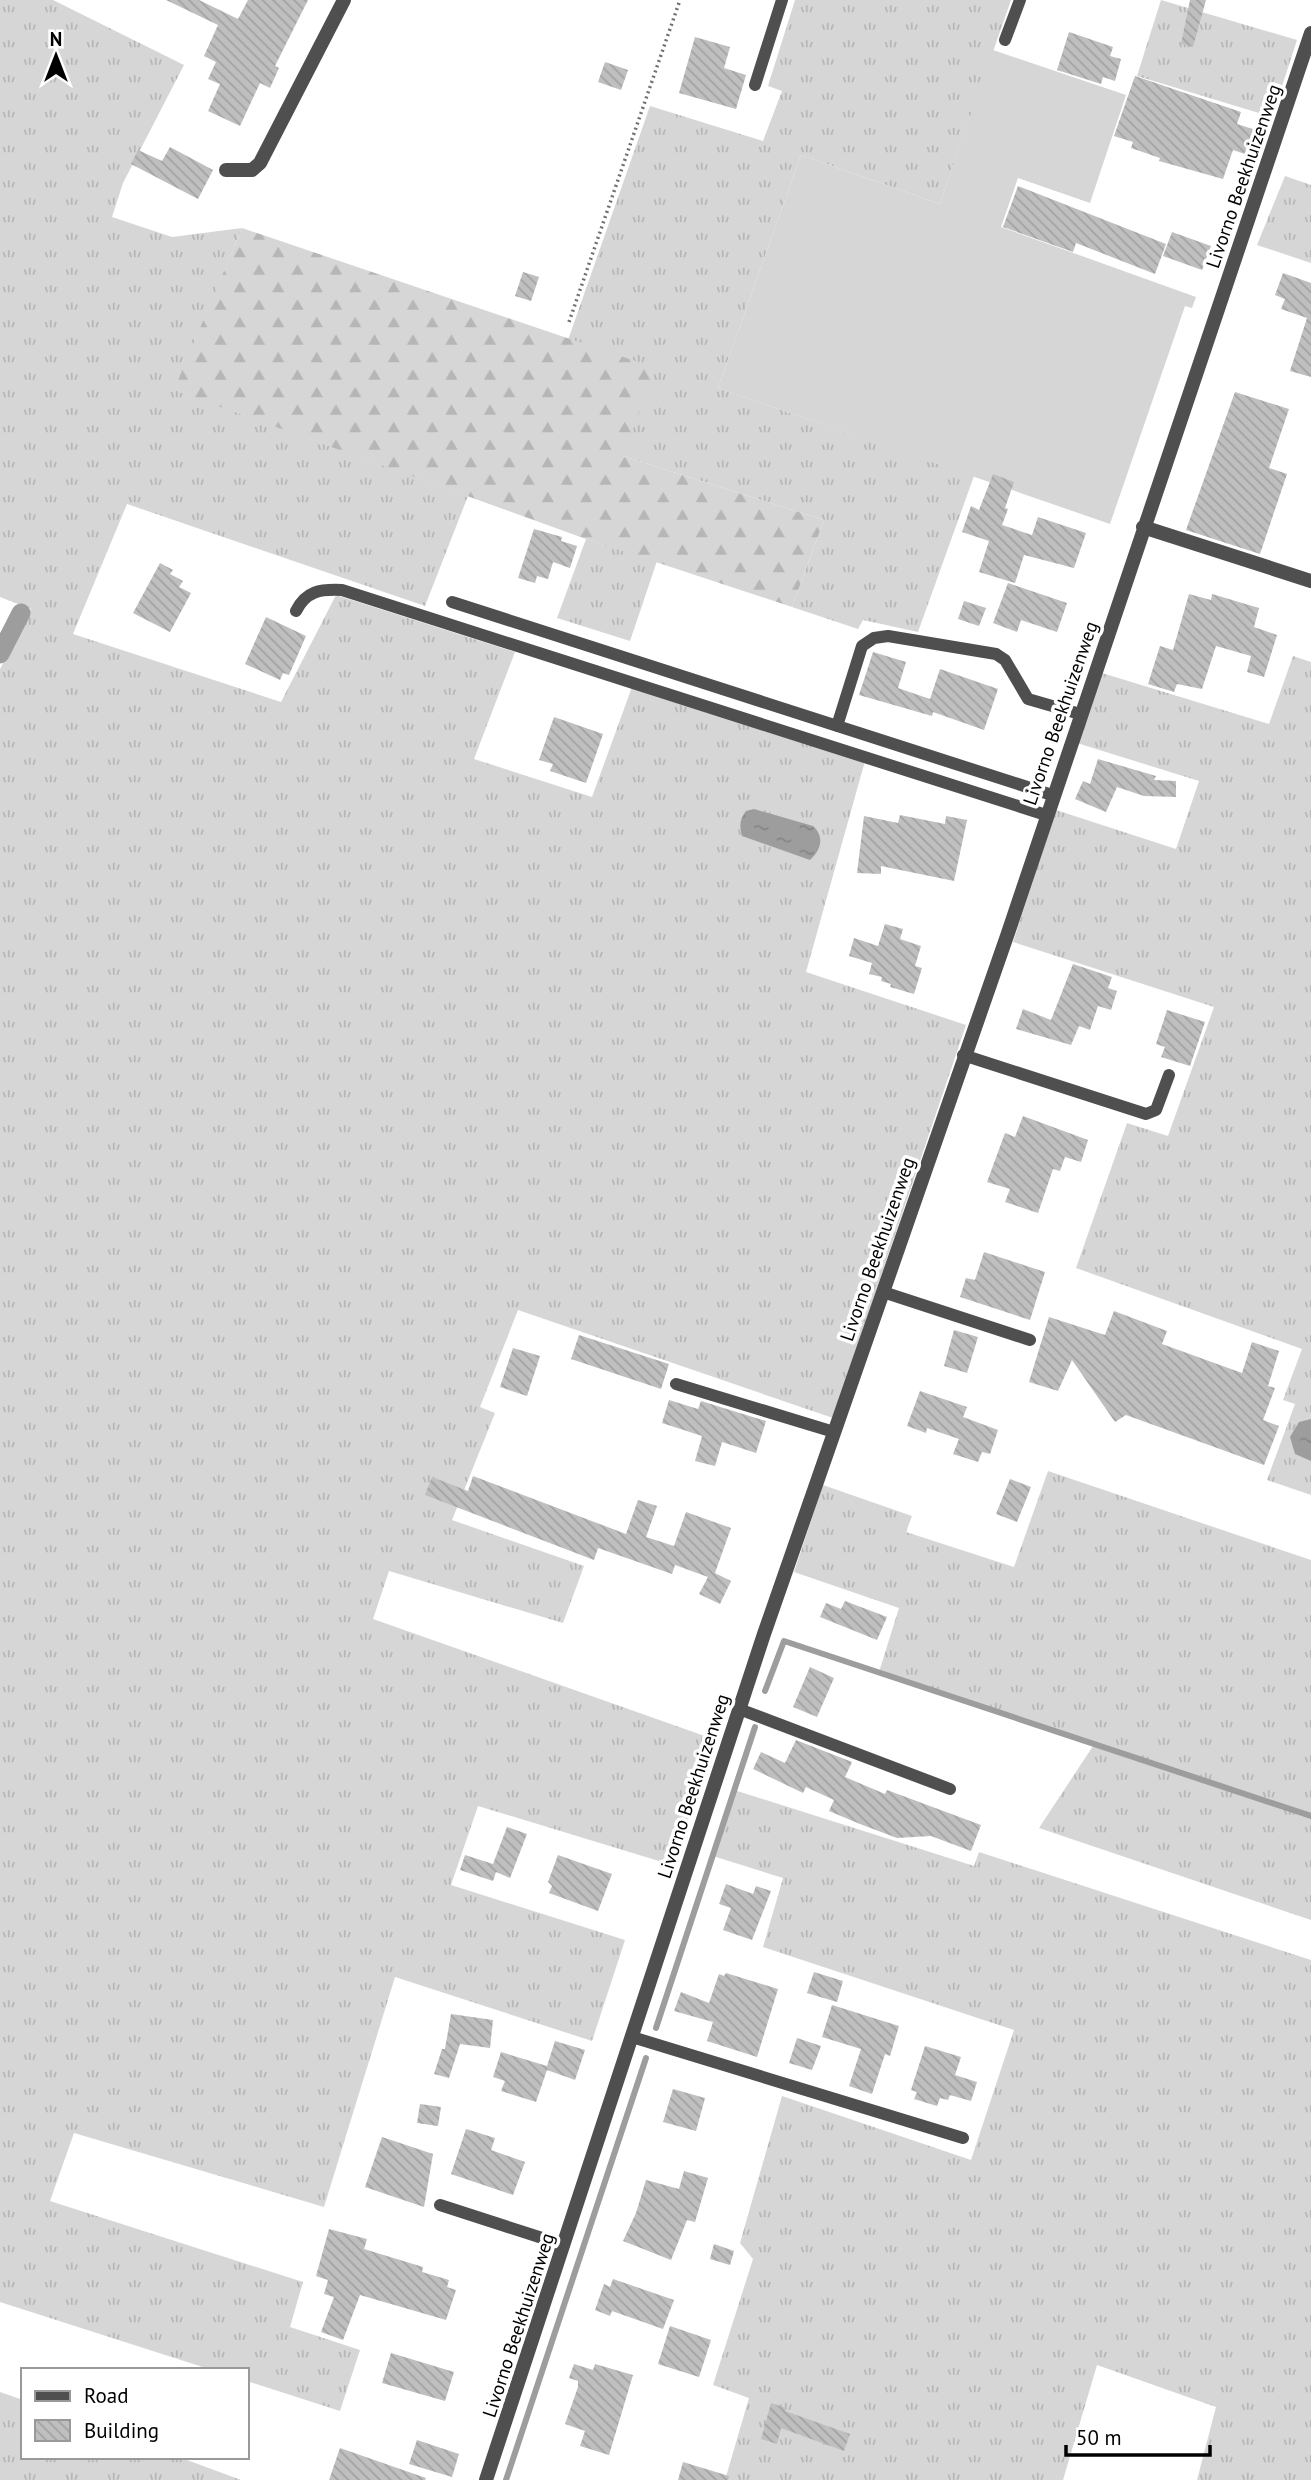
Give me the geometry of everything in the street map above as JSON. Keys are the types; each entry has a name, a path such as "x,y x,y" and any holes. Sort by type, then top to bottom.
{"street":[{"path":"226,170 252,170 260,163 344,0"},
{"name":"Livorno Beekhuizenweg","path":"486,2480 739,1709 963,1055 1008,933 1052,795 1311,33"},
{"path":"1143,527 1311,582"}],"lane":[{"path":"755,85 782,0"},
{"path":"1005,40 1020,0"},
{"path":"296,611 310,593 325,589 342,590 1046,815"},
{"path":"452,602 1052,795"},
{"path":"837,726 862,646 874,638 888,636 996,653 1005,660 1028,699 1080,714"},
{"path":"963,1055 1146,1114 1156,1110 1169,1075"},
{"path":"883,1292 1030,1340"},
{"path":"676,1384 834,1432"},
{"path":"739,1709 950,1789"},
{"path":"632,2036 963,2138"},
{"path":"440,2205 564,2245"}],"path":[{"path":"569,322 680,0"}],"green space":[{"path":"0,0 53,0 184,65 123,183 112,217 172,237 242,228 175,390 468,496 425,606 127,504 73,634 281,702 336,595 515,652 474,759 592,797 632,687 865,761 806,972 966,1025 833,1418 518,1310 480,1407 495,1413 452,1520 584,1566 563,1623 389,1571 373,1619 716,1740 672,1865 478,1806 451,1885 625,1940 592,2041 395,1977 324,2207 74,2133 50,2201 303,2282 290,2327 360,2350 340,2411 248,2381 248,2368 206,2368 0,2302 0,669 31,609 0,597"},
{"path":"795,0 1011,0 940,204 801,155 718,388 974,476 918,632 863,620 858,629 792,607 824,520 623,456 568,340 650,106 763,141 782,91 768,86"},
{"path":"1161,0 1297,40 1272,117 1137,76"},
{"path":"993,50 1126,95 1090,203 1018,178 1001,227 1196,297 1192,308 1185,306 1110,524 718,388 801,155 940,204"},
{"path":"1285,176 1311,185 1311,263 1257,245"},
{"path":"242,228 656,368 623,456 824,520 792,607 586,539 174,390"},
{"path":"586,539 657,561 630,641 557,618"},
{"path":"1293,656 1311,662 1311,1495 1267,1480 1295,1404 1283,1400 1302,1349 1076,1268 1127,1123 1168,1136 1214,1007 1013,942 1056,810 1176,849 1199,781 1077,743 1102,673 1269,724"},
{"path":"1048,1471 1311,1560 1311,1920 1039,1828 1095,1743 879,1672 899,1608 794,1572 823,1485 912,1516 906,1532 1014,1567"},
{"path":"734,1790 974,1866 979,1852 1311,1960 1311,2480 1197,2480 1216,2407 1097,2365 1063,2480 725,2480 749,2398 713,2385 753,2259 740,2243 782,2096 971,2160 1014,2030 763,1947 783,1878 713,1856"},
{"path":"0,2392 21,2399 21,2459 184,2459 241,2480 0,2480"}],"water":[{"path":"754,809 813,826 820,839 817,852 810,860 742,836 742,817 746,811"},
{"path":"1311,1419 1311,1461 1295,1454 1290,1437 1299,1422"}],"building":[{"path":"166,0 199,0 238,19 248,0 308,0 275,66 279,68 270,88 260,83 240,126 208,111 220,84 208,79 216,62 204,56 218,25"},
{"path":"1190,0 1206,0 1193,47 1181,44"},
{"path":"1069,32 1113,47 1110,56 1121,59 1115,81 1103,77 1101,84 1057,70"},
{"path":"695,37 730,47 724,68 746,75 736,109 679,93"},
{"path":"605,62 628,70 621,90 598,82"},
{"path":"1135,76 1241,112 1237,124 1259,131 1251,156 1233,150 1223,179 1159,161 1160,158 1131,148 1133,142 1114,136"},
{"path":"170,147 213,170 198,199 131,164 138,150 162,161"},
{"path":"1018,186 1166,244 1155,274 1076,243 1073,252 1003,227"},
{"path":"1172,232 1211,246 1202,270 1163,256"},
{"path":"523,272 539,277 531,301 515,296"},
{"path":"1283,273 1311,283 1311,377 1290,371 1307,318 1281,309 1285,299 1275,295"},
{"path":"1235,392 1289,409 1269,468 1287,474 1260,554 1186,530"},
{"path":"993,474 1014,482 1002,525 1032,535 1038,517 1086,533 1074,568 1024,555 1015,583 979,572 989,541 962,532 971,506 979,510"},
{"path":"534,529 562,537 561,541 577,546 570,568 553,562 548,579 537,576 535,583 518,578"},
{"path":"160,563 173,570 170,574 183,581 179,587 191,593 170,632 133,613"},
{"path":"1008,583 1067,603 1057,632 1021,620 1017,632 993,623"},
{"path":"1189,594 1211,600 1212,594 1259,608 1254,627 1277,635 1264,677 1247,672 1251,656 1216,646 1202,689 1177,684 1174,692 1148,684 1160,646 1173,650"},
{"path":"964,601 986,608 979,626 958,619"},
{"path":"266,617 306,636 289,675 283,673 280,680 245,664"},
{"path":"873,652 906,662 898,688 930,699 940,669 998,689 984,730 933,712 932,716 859,695"},
{"path":"554,717 603,734 586,783 550,771 553,764 539,760"},
{"path":"1098,759 1156,776 1154,780 1176,781 1176,797 1144,796 1117,787 1106,812 1075,799 1083,781 1090,784"},
{"path":"900,815 945,824 946,816 967,820 954,881 881,866 881,874 857,873 864,816 898,823"},
{"path":"885,924 903,929 900,939 921,946 915,966 922,968 914,994 890,987 891,984 881,981 882,977 869,974 872,963 849,956 854,938 878,946"},
{"path":"1073,964 1112,977 1108,988 1117,991 1111,1010 1098,1006 1090,1030 1079,1026 1071,1045 1016,1029 1023,1009 1051,1020"},
{"path":"1167,1010 1205,1022 1190,1066 1161,1057 1165,1047 1156,1044"},
{"path":"1023,1116 1088,1140 1081,1162 1065,1157 1060,1171 1053,1169 1038,1213 1005,1202 1010,1189 987,1182 1005,1133 1015,1137"},
{"path":"984,1252 1045,1272 1030,1320 960,1297 966,1278 975,1280"},
{"path":"1114,1311 1167,1331 1162,1344 1242,1373 1252,1342 1279,1351 1268,1386 1275,1388 1263,1420 1279,1426 1264,1465 1126,1415 1115,1422 1072,1360 1058,1391 1029,1382 1049,1317 1105,1335"},
{"path":"954,1330 978,1337 967,1373 944,1366"},
{"path":"579,1335 669,1364 661,1389 571,1359"},
{"path":"513,1348 540,1356 527,1396 500,1387"},
{"path":"920,1391 967,1407 963,1417 998,1430 990,1454 982,1452 978,1462 953,1454 959,1439 927,1428 926,1433 907,1426"},
{"path":"669,1400 698,1409 701,1401 766,1421 756,1453 722,1442 715,1466 695,1461 702,1436 662,1423"},
{"path":"473,1476 626,1534 638,1500 657,1506 646,1537 674,1546 686,1512 731,1528 715,1573 731,1581 720,1604 699,1594 708,1577 675,1565 672,1574 598,1548 594,1560 425,1495 432,1477 468,1491"},
{"path":"1010,1479 1031,1487 1017,1522 996,1514"},
{"path":"845,1601 887,1617 877,1640 820,1617 826,1603 841,1609"},
{"path":"810,1667 834,1678 817,1717 793,1707"},
{"path":"796,1740 852,1762 845,1777 885,1794 887,1790 981,1825 971,1851 931,1836 897,1838 829,1811 834,1800 806,1787 803,1793 753,1769 761,1752 785,1763"},
{"path":"507,1827 527,1834 510,1878 496,1872 493,1881 460,1870 465,1855 493,1864"},
{"path":"558,1855 612,1874 598,1911 549,1893 552,1886 548,1882"},
{"path":"726,1884 753,1894 756,1886 771,1891 752,1940 723,1930 731,1908 719,1904"},
{"path":"814,1972 843,1981 837,2002 807,1993"},
{"path":"726,1973 778,1989 757,2057 707,2041 713,2022 674,2011 681,1992 709,2003 719,1974 724,1976"},
{"path":"832,2005 899,2026 890,2056 885,2054 872,2094 849,2086 861,2049 822,2037"},
{"path":"451,2014 493,2020 490,2048 460,2044 449,2078 434,2074 442,2049 445,2049"},
{"path":"797,2038 821,2046 812,2070 789,2063"},
{"path":"555,2041 585,2050 575,2080 547,2070 536,2102 501,2091 505,2081 493,2077 501,2052 547,2066"},
{"path":"925,2046 961,2057 955,2075 977,2082 971,2101 950,2095 948,2100 940,2098 937,2106 914,2099 917,2092 911,2090"},
{"path":"673,2089 705,2098 696,2131 663,2122"},
{"path":"420,2104 441,2107 438,2126 417,2123"},
{"path":"466,2129 495,2138 491,2150 525,2162 513,2195 451,2174"},
{"path":"382,2137 433,2154 424,2207 365,2187"},
{"path":"684,2171 708,2178 695,2222 687,2220 671,2260 623,2241 636,2213 646,2180 679,2189"},
{"path":"329,2229 367,2239 364,2249 423,2267 422,2272 449,2280 447,2287 456,2290 446,2320 360,2295 343,2340 321,2332 334,2297 324,2294 328,2280 316,2276"},
{"path":"714,2244 734,2251 730,2265 710,2259"},
{"path":"613,2279 674,2300 663,2329 612,2311 610,2316 595,2310 604,2284 610,2287"},
{"path":"670,2326 711,2340 699,2377 658,2364"},
{"path":"391,2353 454,2372 445,2401 382,2383"},
{"path":"574,2364 593,2370 595,2364 633,2375 609,2455 580,2446 585,2431 565,2424 578,2387 578,2381 569,2378"},
{"path":"771,2403 786,2408 785,2411 850,2434 844,2451 781,2428 777,2444 761,2439"},
{"path":"417,2440 459,2454 452,2477 409,2464"},
{"path":"340,2448 426,2478 329,2480"},
{"path":"683,2462 729,2476 728,2480 678,2480"}],"waterway":[{"path":"0,654 21,613"},
{"path":"765,1691 784,1641 1311,1816"},
{"path":"656,2028 755,1727"},
{"path":"506,2480 646,2058"}]}
